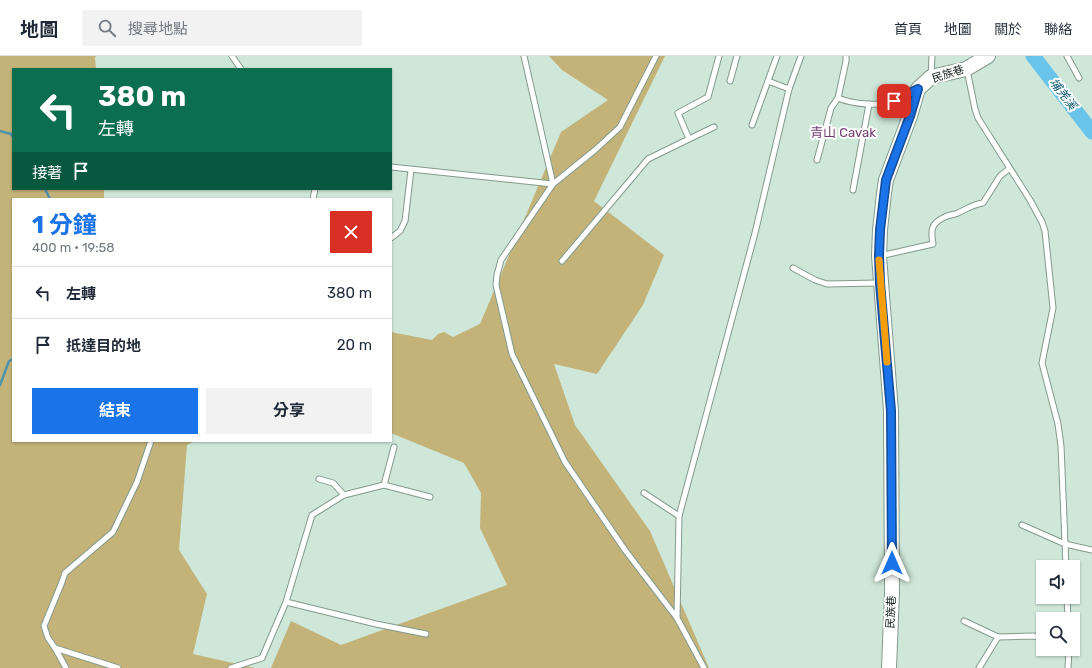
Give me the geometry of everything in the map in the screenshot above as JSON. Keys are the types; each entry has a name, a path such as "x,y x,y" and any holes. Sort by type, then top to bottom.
{"street":[{"name":"民族巷","path":"889,668 892,593 891,411 879,256 880,230 886,180 910,116 918,89 931,78 966,69 988,56"}],"lane":[{"path":"232,56 239,68"},
{"path":"524,56 553,184"},
{"path":"656,56 620,127 595,150 553,184 501,260 496,285 512,354 565,462 629,555 677,618 704,668"},
{"path":"689,139 678,113 708,97 719,56"},
{"path":"730,81 737,56"},
{"path":"752,126 777,56"},
{"path":"677,618 679,516 755,233 789,89 801,56"},
{"path":"817,160 831,108 838,98 846,56"},
{"path":"931,78 932,56"},
{"path":"1067,56 1079,78"},
{"path":"966,69 978,118 1030,200 1042,222 1045,231 1053,308 1042,363 1058,424 1061,446 1066,560"},
{"path":"768,81 789,89"},
{"path":"838,98 846,102 869,104 894,101 918,89"},
{"path":"853,190 869,104"},
{"path":"562,261 648,159 714,127"},
{"path":"392,167 553,184"},
{"path":"879,256 934,244 931,232 937,222 943,217 957,214 976,203 983,202 1000,176 1009,169"},
{"path":"392,237 400,231 405,221 411,170"},
{"path":"793,268 815,280 827,284 880,283"},
{"path":"66,668 48,638 44,626 65,573 113,532 137,482 151,442"},
{"path":"384,485 394,447"},
{"path":"319,479 333,483 344,495"},
{"path":"231,668 262,658 286,602 312,515 344,495 384,485 430,497"},
{"path":"644,493 679,516"},
{"path":"1022,525 1065,544 1092,550"},
{"path":"286,602 376,624 426,634"},
{"path":"964,621 998,638 1036,637"},
{"path":"979,668 998,638"},
{"path":"55,648 118,668"},
{"path":"1068,668 1069,656"}],"shaded area":[{"path":"0,56 97,56 95,57 96,68 12,68 12,190 104,190 104,198 12,198 12,442 193,442 187,445 179,550 207,594 193,654 255,668 0,668"},
{"path":"549,56 665,56 594,201 664,255 643,305 597,374 554,364 575,425 650,531 709,668 271,668 291,621 341,645 507,585 480,528 481,493 464,463 392,433 392,332 432,340 438,334 444,332 453,337 480,324 561,132 608,100 562,70"}],"waterway":[{"name":"埔羌溪","path":"1033,56 1092,132"},
{"path":"0,131 12,136"},
{"path":"46,190 50,198"},
{"path":"0,385 9,361 12,360"}],"slow traffic":[{"path":"879,260 887,362"}],"district":[{"name":"青山 Cavak","path":"843,132"}],"route":[{"path":"892,563 891,411 880,283 880,230 886,180 910,116 918,89 894,101"}]}
